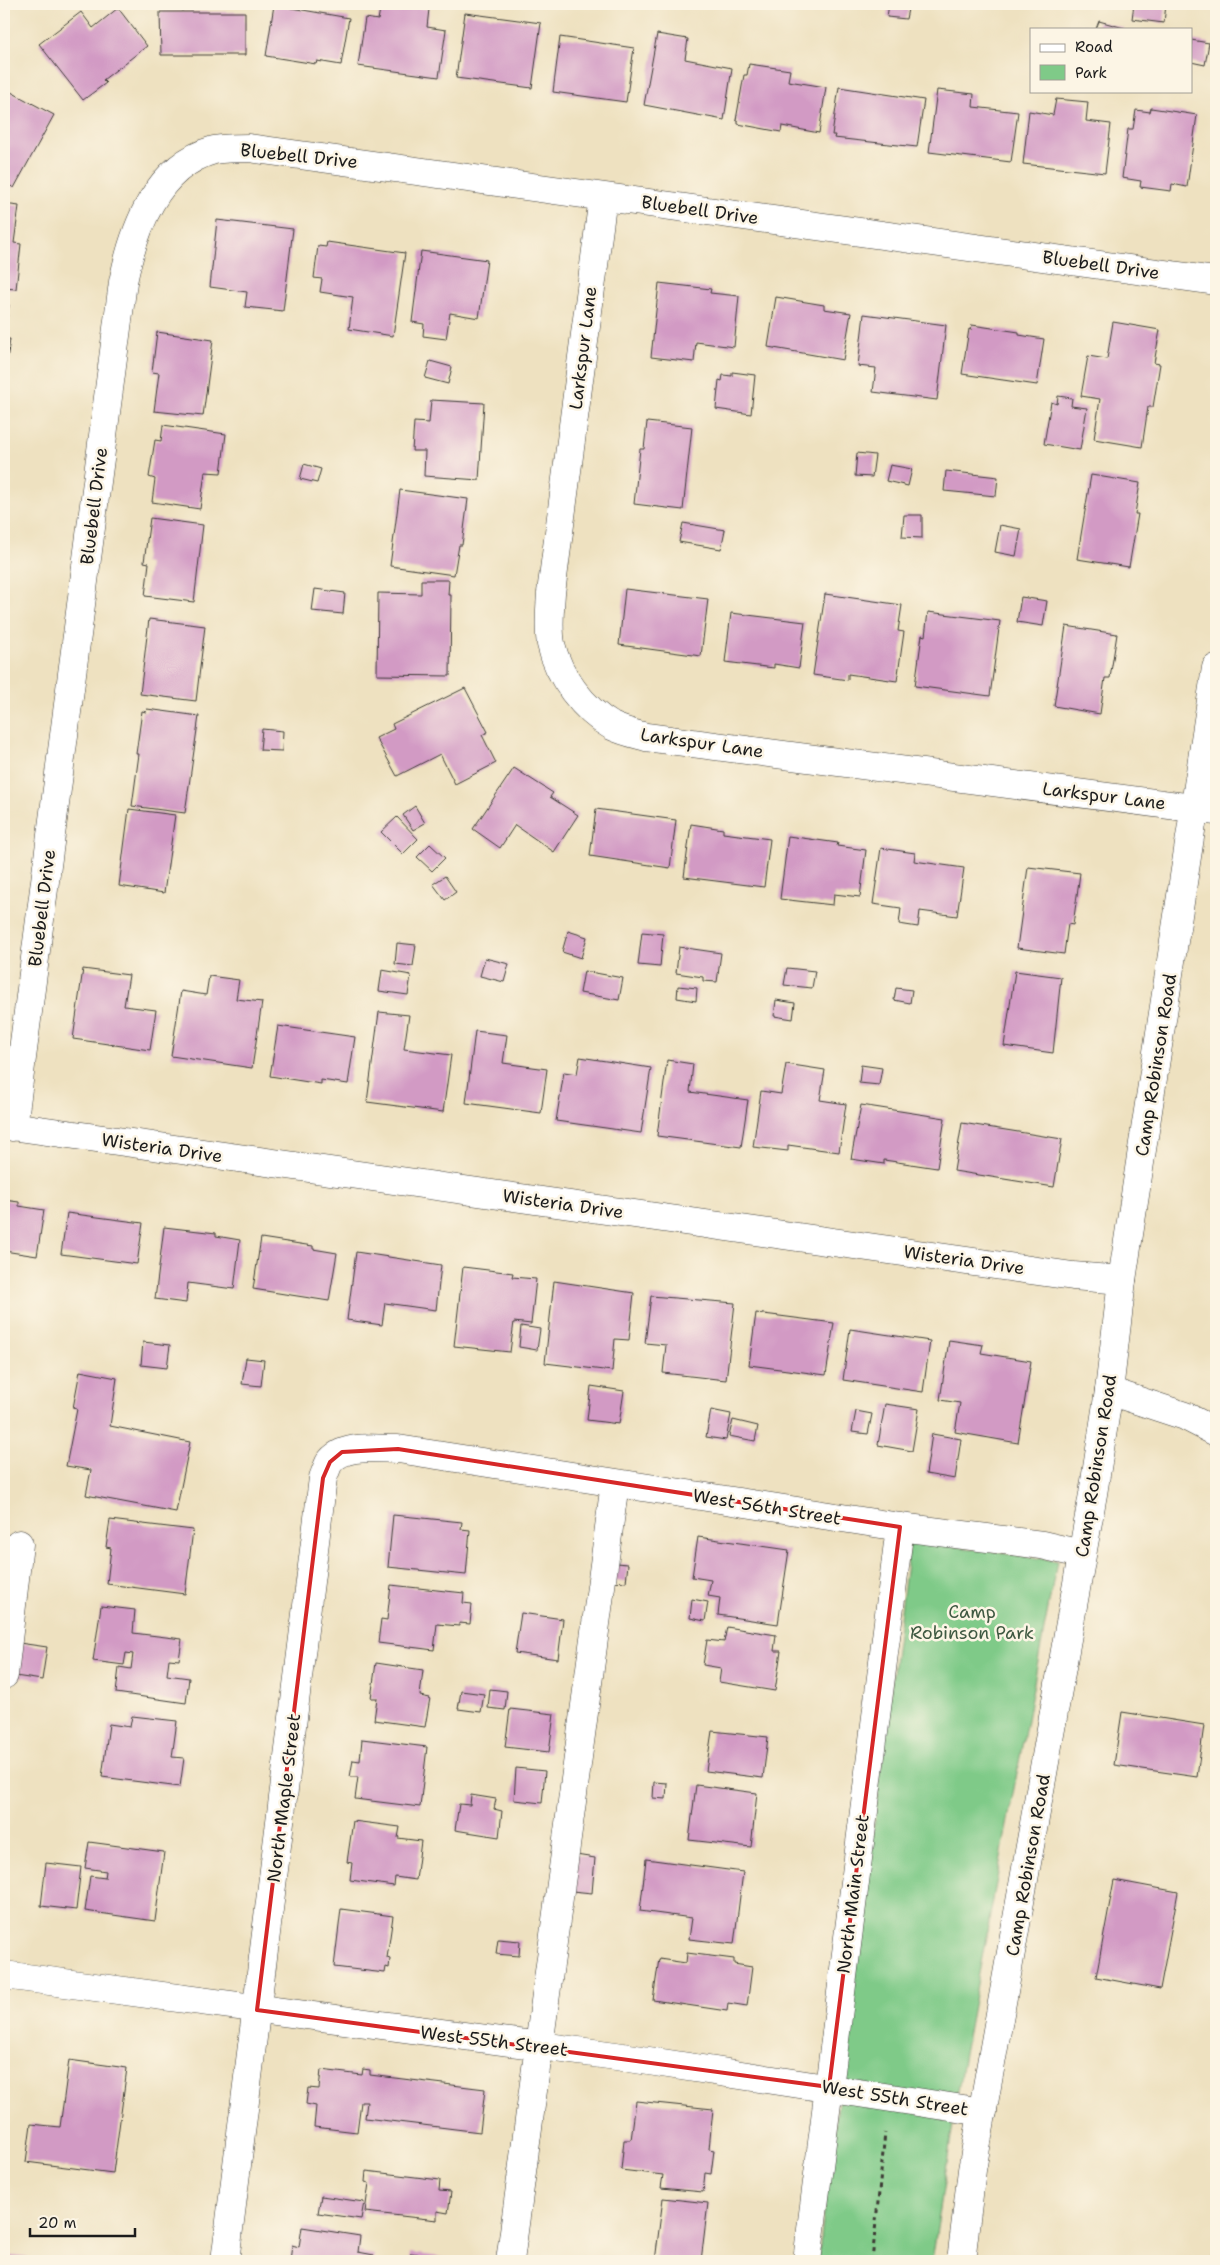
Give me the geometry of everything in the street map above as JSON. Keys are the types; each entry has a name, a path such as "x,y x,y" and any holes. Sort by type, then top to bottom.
{"street":[{"name":"Bluebell Drive","path":"9,1126 123,282 134,239 146,209 159,190 179,168 197,157 216,150 249,148 1216,281"},
{"name":"Larkspur Lane","path":"603,197 550,594 549,622 551,644 561,672 586,706 615,727 646,737 1206,809"},
{"name":"Camp Robinson Road","path":"961,2261 972,2170 1082,1554 1109,1391 1122,1280 1206,809 1216,668"},
{"name":"Wisteria Drive","path":"9,1126 1073,1276 1122,1280"},
{"path":"1109,1391 1185,1416 1216,1432"},
{"name":"North Maple Street","path":"225,2261 323,1478 330,1462 342,1452 361,1448 398,1450 453,1458"},
{"name":"West 56th Street","path":"453,1458 900,1527 1042,1545 1082,1554"},
{"path":"510,2261 615,1484"},
{"name":"North Main Street","path":"807,2261 900,1527"},
{"path":"4,1675 19,1544"},
{"name":"West 55th Street","path":"4,1976 539,2048 616,2056 983,2112"}],"path":[{"path":"872,2261 885,2133"}],"highlighted area":[{"path":"398,1449 900,1527 829,2087 257,2010 323,1478 330,1462 342,1452"}],"green space":[{"name":"Camp Robinson Park","path":"910,1540 1057,1561 964,2053 932,2261 818,2261"}],"building":[{"path":"381,4 429,9 427,27 446,30 439,77 358,66 365,18 378,20"},
{"path":"889,4 909,4 906,19 887,17"},
{"path":"1134,4 1166,4 1164,23 1132,19"},
{"path":"274,5 349,18 341,65 317,61 316,64 266,56"},
{"path":"118,8 147,46 103,80 106,83 83,100 39,44 81,12 93,28"},
{"path":"160,12 245,12 245,55 161,55"},
{"path":"465,13 541,23 532,88 456,78"},
{"path":"1099,21 1124,28 1096,28"},
{"path":"657,34 688,39 685,59 732,68 724,120 644,105"},
{"path":"560,37 634,48 626,102 553,92"},
{"path":"1192,40 1209,43 1205,65 1192,62"},
{"path":"749,64 790,70 788,81 826,87 819,133 782,126 781,132 738,124 736,120 744,75 747,75"},
{"path":"839,87 924,100 917,147 834,138 835,135 832,135"},
{"path":"937,90 974,94 973,107 1018,112 1011,162 929,152"},
{"path":"11,92 54,115 14,188 4,182 4,105"},
{"path":"1056,99 1088,102 1086,121 1111,124 1105,173 1023,164 1029,111 1053,115"},
{"path":"1151,108 1197,115 1187,187 1172,184 1171,191 1140,187 1141,181 1122,178 1128,129 1133,129 1136,110 1150,112"},
{"path":"4,204 19,206 14,243 21,244 16,289 4,288"},
{"path":"217,220 293,229 283,311 245,307 247,292 210,287"},
{"path":"327,242 405,253 393,336 349,329 353,297 320,292 322,279 314,278 318,246 326,247"},
{"path":"421,251 487,260 479,318 450,313 446,339 423,336 424,324 412,322"},
{"path":"659,283 711,289 710,293 739,296 734,347 696,342 694,362 651,357"},
{"path":"776,297 824,305 824,309 851,313 843,360 768,347"},
{"path":"4,304 9,305 5,336 4,335"},
{"path":"864,314 946,325 937,400 873,392 876,368 858,366"},
{"path":"1113,322 1160,330 1154,363 1160,364 1153,407 1148,407 1142,447 1094,439 1100,399 1081,396 1088,356 1107,359"},
{"path":"972,325 1019,332 1019,335 1044,339 1037,385 962,374 969,329 971,330"},
{"path":"157,332 213,340 203,416 154,411 159,373 152,372"},
{"path":"4,339 10,339 5,375 4,375"},
{"path":"430,361 452,367 448,384 425,378"},
{"path":"732,372 755,375 751,414 716,409 719,380 722,381 723,375 732,376"},
{"path":"1058,396 1072,398 1071,406 1087,408 1080,450 1044,444 1051,402 1057,404"},
{"path":"431,400 484,403 479,480 424,476 425,451 412,451 414,422 429,423"},
{"path":"647,422 692,427 683,510 634,504 640,449 644,449"},
{"path":"163,425 226,434 221,473 205,472 200,509 152,502 155,479 149,477 155,440 161,441"},
{"path":"857,453 875,455 872,477 855,476"},
{"path":"304,464 321,469 317,483 300,479"},
{"path":"890,465 912,469 908,486 886,481"},
{"path":"946,471 998,477 996,496 944,491"},
{"path":"1091,475 1140,483 1135,514 1138,514 1129,567 1077,559"},
{"path":"400,490 468,499 462,545 459,545 454,575 390,566"},
{"path":"904,515 922,515 922,538 902,537"},
{"path":"150,518 203,525 194,602 145,596 149,563 144,562"},
{"path":"683,523 725,530 721,549 679,542"},
{"path":"1000,525 1021,529 1016,556 995,552"},
{"path":"421,580 449,580 448,595 451,595 450,676 377,675 378,593 421,594"},
{"path":"315,589 345,593 343,614 312,611"},
{"path":"625,589 708,599 701,656 619,645"},
{"path":"825,594 902,605 898,631 904,632 897,681 848,674 848,680 813,675"},
{"path":"1021,597 1047,601 1043,626 1017,622"},
{"path":"928,612 1000,621 990,696 915,686 922,635 925,636"},
{"path":"731,613 805,622 799,668 774,664 774,668 725,662"},
{"path":"149,619 205,626 196,701 140,694"},
{"path":"1066,626 1117,634 1110,678 1105,678 1100,714 1054,706"},
{"path":"465,688 488,732 482,735 496,763 455,784 440,754 397,776 376,738 394,729 392,724"},
{"path":"147,709 199,716 185,813 132,806 139,754 136,754 142,711 146,712"},
{"path":"262,729 283,731 282,751 260,750"},
{"path":"514,768 553,793 550,797 578,815 554,852 515,825 500,848 473,829"},
{"path":"415,806 425,823 413,830 403,815"},
{"path":"129,809 175,815 164,893 119,886"},
{"path":"596,809 676,820 670,868 590,856"},
{"path":"397,817 418,839 403,854 381,832"},
{"path":"691,824 723,829 723,833 770,839 764,887 684,877"},
{"path":"788,836 838,843 837,846 866,850 860,897 834,894 833,905 780,899"},
{"path":"430,844 445,858 432,871 417,857"},
{"path":"881,848 915,853 914,861 964,868 957,916 920,911 918,927 899,924 901,908 873,904"},
{"path":"1028,867 1080,873 1073,925 1068,924 1064,954 1017,948"},
{"path":"445,876 456,892 445,900 433,884"},
{"path":"568,931 587,937 581,958 562,952"},
{"path":"642,932 663,934 660,967 638,965"},
{"path":"397,943 416,945 413,966 395,964"},
{"path":"679,947 721,953 717,982 703,981 703,977 676,973"},
{"path":"485,958 509,964 504,982 480,976"},
{"path":"787,968 815,971 812,988 784,985"},
{"path":"83,969 129,975 124,1006 156,1010 150,1050 73,1039"},
{"path":"382,970 411,975 408,995 379,991"},
{"path":"584,971 623,978 619,1000 580,993"},
{"path":"1015,971 1061,977 1053,1053 1004,1046"},
{"path":"209,976 239,980 236,999 262,1002 252,1068 171,1056 181,991 206,995"},
{"path":"678,986 697,988 696,1001 677,998"},
{"path":"896,988 912,990 910,1003 894,1000"},
{"path":"776,1000 795,1003 793,1019 774,1016"},
{"path":"379,1012 409,1015 404,1049 451,1055 443,1112 367,1102"},
{"path":"278,1026 355,1037 348,1084 321,1080 321,1084 270,1076"},
{"path":"475,1031 507,1035 503,1063 547,1069 541,1113 466,1103"},
{"path":"580,1057 651,1068 641,1133 556,1121 564,1072 577,1074"},
{"path":"667,1060 693,1064 690,1092 748,1100 741,1147 657,1136"},
{"path":"786,1064 825,1070 820,1100 846,1104 839,1152 788,1145 788,1151 753,1147 761,1091 781,1094"},
{"path":"861,1065 882,1068 879,1085 859,1083"},
{"path":"861,1105 945,1118 937,1168 884,1160 884,1164 851,1159"},
{"path":"962,1123 1062,1139 1054,1187 954,1171"},
{"path":"4,1200 19,1202 19,1206 44,1210 37,1256 4,1251"},
{"path":"67,1213 143,1223 137,1264 61,1254"},
{"path":"164,1227 216,1233 216,1236 240,1240 234,1289 188,1283 186,1303 155,1299"},
{"path":"261,1238 313,1246 313,1249 337,1253 329,1301 253,1289"},
{"path":"356,1252 441,1265 436,1310 385,1303 382,1325 347,1320"},
{"path":"463,1267 513,1273 512,1277 536,1279 531,1324 514,1322 510,1352 454,1346"},
{"path":"554,1281 634,1293 629,1340 615,1339 612,1371 545,1363"},
{"path":"651,1296 735,1303 726,1380 663,1373 666,1345 645,1343"},
{"path":"756,1313 834,1323 826,1375 749,1365"},
{"path":"521,1326 540,1329 537,1350 519,1347"},
{"path":"850,1329 930,1341 923,1392 843,1380"},
{"path":"949,1340 983,1345 981,1353 1031,1361 1018,1443 955,1432 960,1403 940,1400"},
{"path":"143,1342 170,1345 167,1368 141,1365"},
{"path":"246,1358 264,1360 261,1386 242,1384"},
{"path":"80,1371 117,1378 110,1426 190,1442 176,1512 86,1495 91,1470 66,1466 77,1409 73,1408"},
{"path":"591,1386 624,1391 619,1424 587,1420"},
{"path":"885,1404 919,1409 912,1451 878,1445"},
{"path":"711,1410 731,1414 726,1440 706,1437"},
{"path":"856,1411 872,1414 868,1434 852,1432"},
{"path":"733,1420 758,1426 755,1441 729,1436"},
{"path":"932,1434 961,1439 955,1479 926,1474"},
{"path":"393,1515 462,1522 461,1529 470,1530 466,1575 388,1567"},
{"path":"110,1520 193,1530 185,1594 107,1584 111,1548 106,1547"},
{"path":"698,1537 789,1550 778,1624 718,1615 720,1598 708,1596 711,1580 692,1577"},
{"path":"615,1563 628,1564 626,1582 613,1581"},
{"path":"391,1585 464,1593 463,1603 472,1604 470,1624 459,1623 459,1626 437,1624 434,1650 378,1643 381,1619 387,1620"},
{"path":"692,1599 708,1602 705,1621 690,1618"},
{"path":"101,1606 135,1610 133,1633 182,1639 179,1660 169,1659 167,1675 189,1678 186,1703 116,1693 119,1667 131,1669 133,1654 126,1653 124,1665 93,1661"},
{"path":"521,1613 563,1619 558,1659 515,1653"},
{"path":"727,1627 776,1635 774,1651 781,1651 775,1691 719,1682 721,1668 703,1665 707,1640 724,1642"},
{"path":"19,1643 47,1647 42,1680 15,1676"},
{"path":"376,1663 423,1670 420,1696 430,1698 425,1727 374,1720 377,1698 371,1698"},
{"path":"490,1689 507,1691 505,1710 488,1708"},
{"path":"461,1691 484,1694 481,1712 458,1709"},
{"path":"510,1709 554,1714 549,1752 505,1747"},
{"path":"1122,1712 1204,1725 1197,1777 1114,1765"},
{"path":"132,1716 177,1721 172,1757 184,1758 180,1787 102,1777 109,1724 130,1727"},
{"path":"712,1731 768,1737 763,1778 706,1771"},
{"path":"362,1739 427,1747 420,1807 355,1799 358,1777 350,1777 353,1760 360,1761"},
{"path":"516,1768 545,1771 542,1803 514,1800"},
{"path":"654,1782 667,1783 666,1799 653,1798"},
{"path":"696,1785 757,1793 751,1847 689,1840"},
{"path":"471,1795 496,1799 494,1809 502,1811 499,1837 455,1830 459,1804 470,1805"},
{"path":"353,1821 400,1827 398,1838 421,1841 416,1880 395,1877 394,1886 350,1880 352,1863 347,1862"},
{"path":"89,1842 164,1852 155,1921 85,1911 90,1876 105,1878 106,1871 85,1868"},
{"path":"576,1855 595,1858 592,1893 572,1891"},
{"path":"646,1859 743,1872 734,1944 689,1939 692,1918 640,1911"},
{"path":"46,1863 81,1867 76,1910 41,1906"},
{"path":"1114,1880 1178,1892 1160,1989 1096,1977"},
{"path":"341,1909 393,1916 387,1958 390,1959 389,1968 386,1967 385,1973 334,1967"},
{"path":"498,1939 520,1941 519,1956 496,1954"},
{"path":"687,1953 734,1959 734,1964 752,1967 747,2006 728,2003 727,2011 653,2000 659,1959 686,1963"},
{"path":"69,2060 127,2068 113,2173 26,2162 31,2124 60,2127"},
{"path":"363,2069 370,2070 370,2075 485,2089 480,2132 365,2118 367,2102 361,2102 357,2132 314,2127 316,2106 306,2104 308,2088 319,2089 321,2070 362,2075"},
{"path":"636,2101 713,2109 709,2149 714,2150 711,2174 705,2173 703,2192 661,2188 663,2175 621,2170 624,2140 631,2140"},
{"path":"366,2171 440,2180 439,2191 451,2192 448,2213 437,2211 437,2220 365,2212 369,2183 365,2182"},
{"path":"321,2196 364,2202 361,2219 318,2213"},
{"path":"663,2198 708,2203 701,2261 655,2261"},
{"path":"302,2227 360,2236 358,2252 374,2255 374,2261 290,2261 292,2245 299,2247"},
{"path":"411,2253 461,2260 461,2261 410,2261"},
{"path":"4,2255 48,2260 48,2261 4,2261"}],"waterway":[{"path":"1214,2261 1216,2256"}]}
